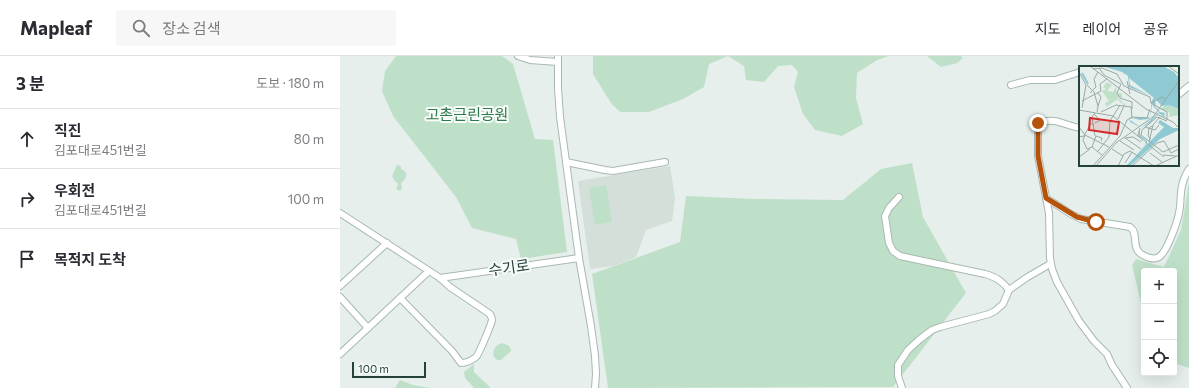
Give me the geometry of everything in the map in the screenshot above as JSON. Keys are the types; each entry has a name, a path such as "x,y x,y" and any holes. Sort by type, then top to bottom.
{"street":[{"path":"518,56 530,60 558,59 558,101 579,258 591,326 596,367 595,388"},
{"path":"1011,85 1030,80 1055,80 1079,72"},
{"path":"1179,94 1189,86"},
{"path":"1079,128 1058,121 1047,120 1038,123 1038,156 1050,220 1050,264 1057,282 1079,321 1089,336 1107,354 1112,365 1127,388"},
{"path":"566,162 605,170 665,162"},
{"path":"1046,198 1081,219 1126,225 1130,227 1134,232 1135,244 1138,251 1146,256 1156,258 1160,257 1166,248 1176,225 1183,182 1189,169"},
{"path":"899,197 889,208 885,216 889,243 893,251 900,256 994,277 1003,282 1009,290"},
{"path":"340,213 440,278 450,287 486,311 491,317 490,325 476,357 469,362 461,363 452,351 400,298"},
{"path":"340,286 387,243"},
{"name":"수기로","path":"440,278 579,258"},
{"path":"902,388 898,376 898,365 903,356 916,342 932,330 995,311 1003,304 1009,290 1050,264"},
{"path":"340,354 429,271"},
{"path":"340,297 368,328"}],"shaded area":[{"path":"670,166 675,198 672,221 646,230 636,257 613,266 590,269 578,181"}],"green space":[{"name":"고촌근린공원","path":"396,56 502,56 513,64 535,139 553,140 567,252 521,259 516,239 472,228 456,197 393,116 382,91 385,71"},
{"path":"593,56 728,56 709,64 704,87 683,99 649,112 620,112 611,103 593,74"},
{"path":"728,56 889,56 877,60 857,73 856,98 863,124 842,136 815,130 803,114 794,87 798,72 792,65 778,66 764,82 746,80 744,66"},
{"path":"927,56 961,56 963,58 957,63 941,67"},
{"path":"912,163 923,217 966,293 893,387 608,388 592,274 680,242 686,196 755,199 843,200 881,169"},
{"path":"397,165 401,166 401,169 404,170 406,174 406,178 401,183 402,188 400,191 396,189 398,184 392,176"},
{"path":"1189,182 1189,368 1177,364 1177,268 1141,268 1141,303 1132,265 1136,259 1164,267 1181,230"},
{"path":"606,185 612,222 595,225 589,188"},
{"path":"501,343 508,346 511,351 501,360 497,360 493,355 494,350"},
{"path":"474,364 474,372 491,388 474,388 465,378 464,372"},
{"path":"400,380 413,385 430,388 395,388"}],"route":[{"path":"1038,123 1038,156 1046,198 1077,217 1087,221 1096,222"}]}
